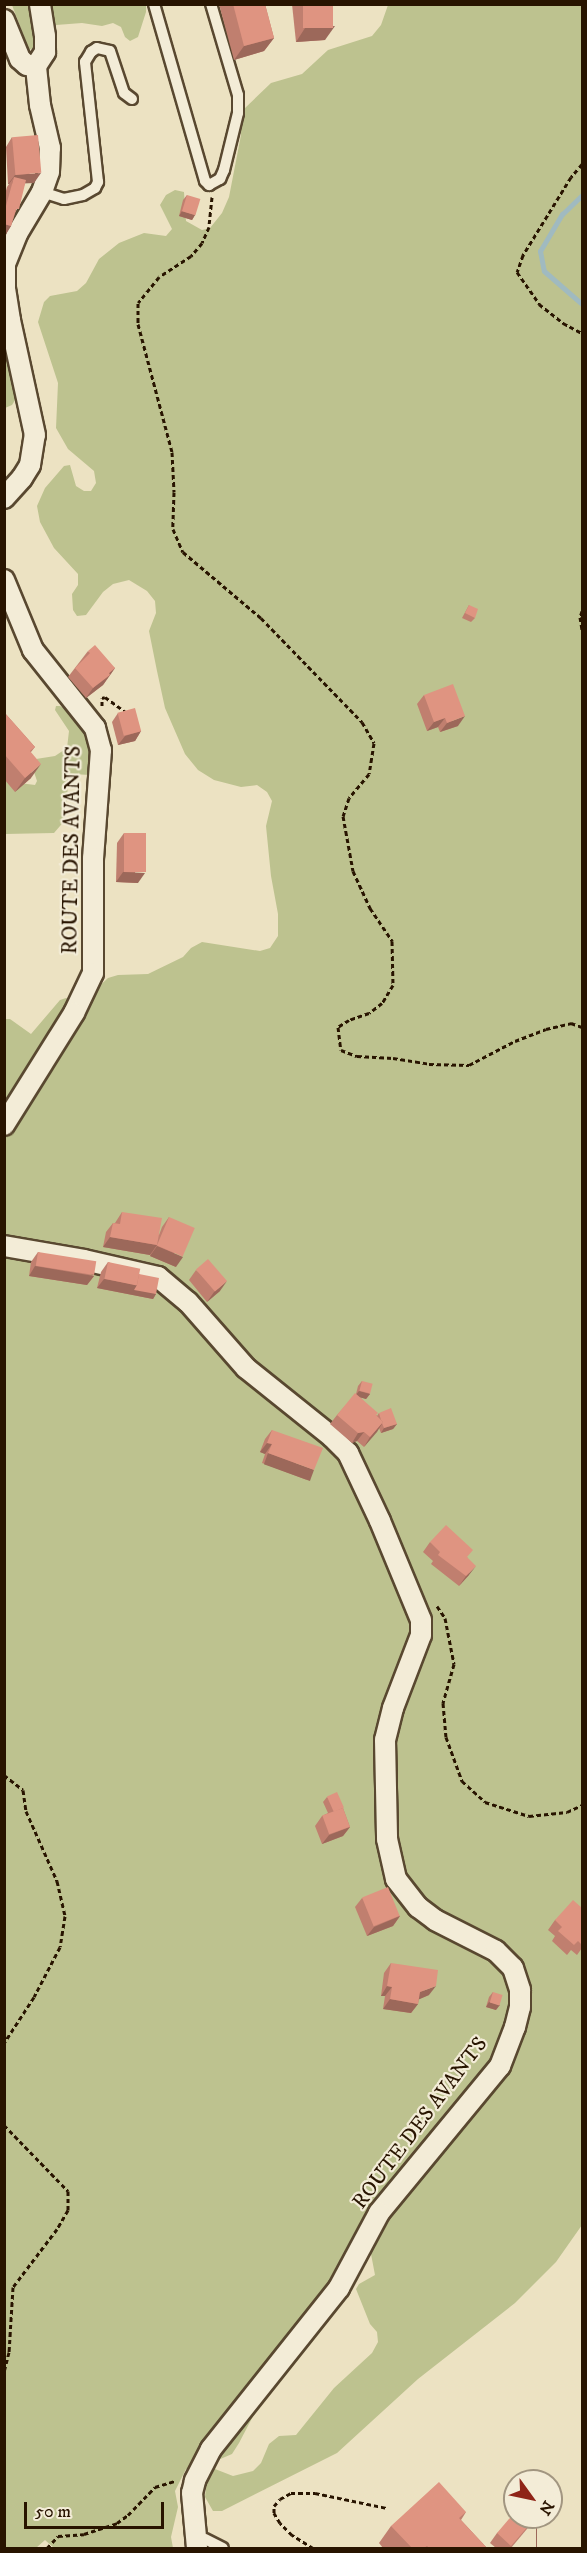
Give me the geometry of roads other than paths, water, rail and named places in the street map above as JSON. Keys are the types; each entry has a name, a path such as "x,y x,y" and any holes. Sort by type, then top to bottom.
{"street":[{"path":"4,498 30,465 35,435 10,320 5,290 5,264 17,234 42,192 49,172 50,148 40,105 36,66 45,52 40,4"},
{"path":"4,20 20,58 27,65 36,66"},
{"name":"ROUTE DES AVANTS","path":"4,580 33,650 95,729 100,750 93,858 93,973 74,1013 4,1125"},
{"name":"ROUTE DES AVANTS","path":"4,1246 84,1260 158,1277 188,1302 246,1368 332,1437 348,1454 380,1521 421,1620 421,1635 393,1708 385,1740 387,1839 396,1879 417,1907 435,1920 496,1951 513,1968 520,1990 520,2007 515,2027 500,2066 379,2213 339,2288 231,2422 212,2449 195,2481 192,2505 200,2545"}],"lane":[{"path":"154,4 204,181 214,185 224,170 238,113 238,95 211,4"},
{"path":"42,192 64,199 83,195 95,188 98,182 85,62 91,52 97,48 110,51 124,93 132,99"},
{"path":"200,2545 206,2539 223,2548"}],"waterway":[{"path":"582,195 562,214 540,251 544,271 582,304"}]}
